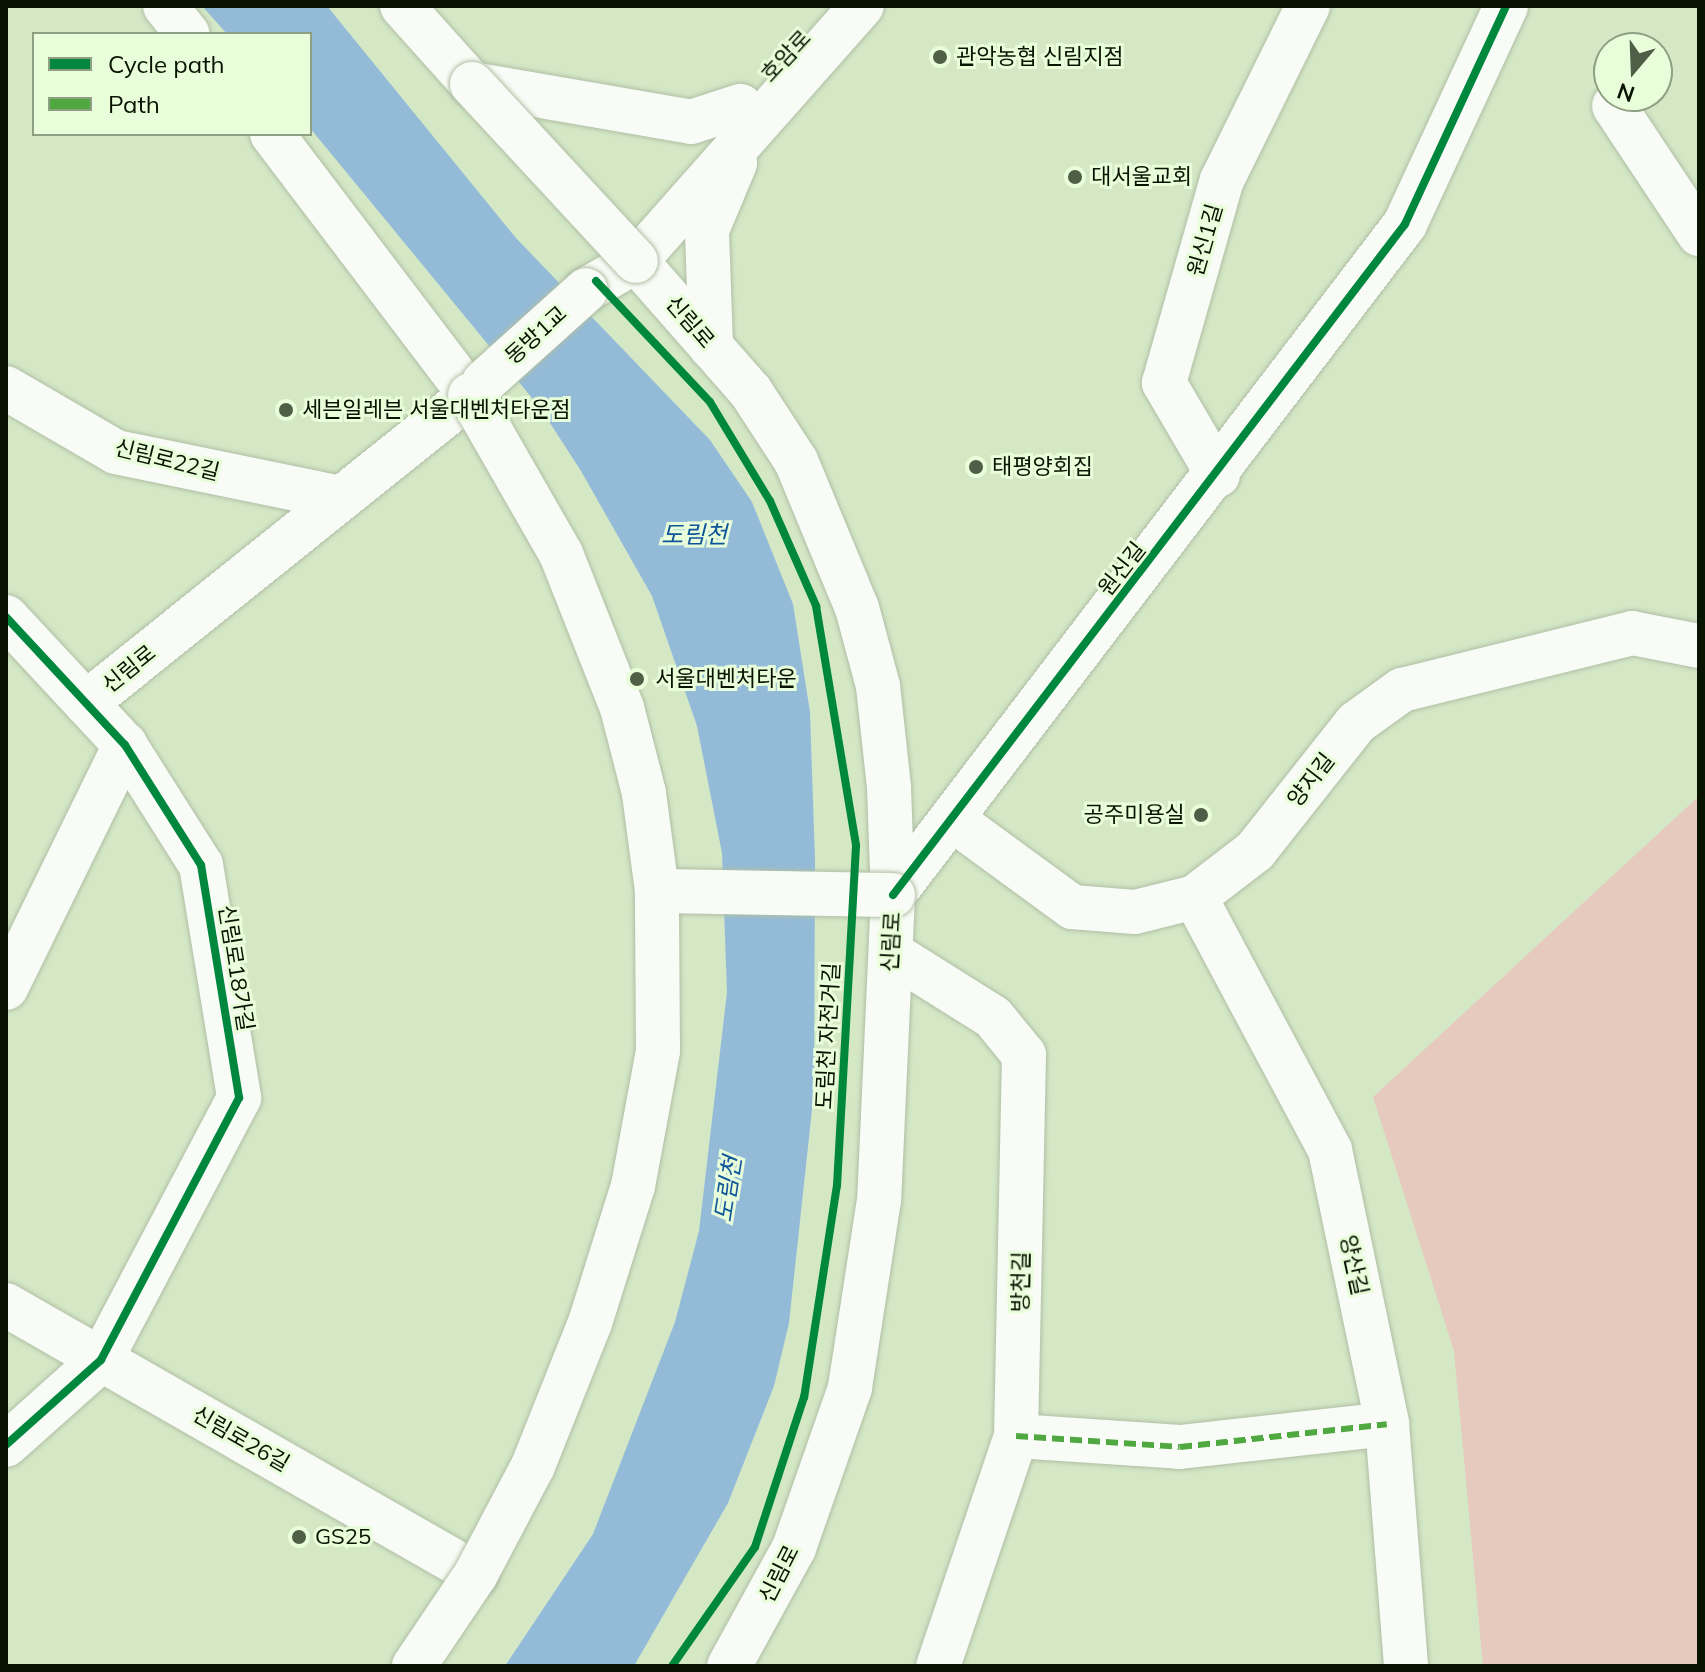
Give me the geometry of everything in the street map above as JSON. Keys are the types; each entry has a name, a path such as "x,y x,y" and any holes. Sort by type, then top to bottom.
{"street":[{"path":"165,6 186,32"},
{"path":"402,6 472,84 691,122 746,114"},
{"name":"호암로","path":"746,114 833,6"},
{"path":"711,347 707,230 746,114 862,6"},
{"name":"원신1길","path":"1218,475 1164,383 1222,180 1308,6"},
{"name":"원신길","path":"893,895 956,822 1405,224 1506,6"},
{"name":"신림로","path":"472,84 610,268 711,347 751,392 796,461 857,608 878,686 893,895 879,1200 850,1388 794,1548 729,1666"},
{"path":"1618,112 1699,234"},
{"name":"동방1교","path":"477,388 610,268 746,114"},
{"path":"274,136 477,388 593,630 644,793 657,891 658,1051 633,1186 590,1323 533,1466 476,1574 414,1666"},
{"name":"신림로22길","path":"6,388 116,452 341,498"},
{"name":"신림로","path":"86,703 477,388"},
{"name":"신림로18가길","path":"6,617 125,745 201,865 239,1098 101,1360"},
{"name":"양지길","path":"956,822 1072,907 1135,912 1195,897 1255,851 1356,723 1402,690 1632,633 1699,646"},
{"path":"6,988 125,745"},
{"path":"657,891 893,895"},
{"name":"양산길","path":"1195,897 1330,1150 1387,1424 1406,1666"},
{"name":"방천길","path":"891,953 993,1017 1024,1055 1016,1436 938,1666"},
{"name":"신림로26길","path":"6,1305 476,1574"},
{"path":"6,1445 101,1360"},
{"path":"1016,1436 1180,1447 1387,1424"}],"shaded area":[{"path":"1699,796 1699,1666 1483,1666 1454,1351 1373,1097"}],"water":[{"name":"도림천","path":"202,6 327,6 516,238 710,440 752,502 793,604 810,712 815,860 814,1091 789,1323 774,1386 728,1503 634,1666 505,1666 593,1534 675,1322 699,1231 727,992 722,853 697,726 652,596 581,471 541,409 312,130 312,32 225,32"}],"marked path":[{"path":"1016,1436 1180,1447 1387,1424"}],"cycle path":[{"path":"893,895 1405,224 1506,6"},
{"name":"도림천 자전거길","path":"596,281 710,402 770,501 816,606 856,846 837,1185 804,1397 755,1547 672,1666"},
{"path":"6,617 125,745 201,865 239,1098 101,1360 6,1445"}],"place":[{"name":"관악농협 신림지점","path":"940,57"},
{"name":"대서울교회","path":"1075,177"},
{"name":"세븐일레븐 서울대벤처타운점","path":"286,410"},
{"name":"태평양회집","path":"976,467"},
{"name":"서울대벤처타운","path":"637,679"},
{"name":"공주미용실","path":"1201,815"},
{"name":"GS25","path":"299,1537"}]}
